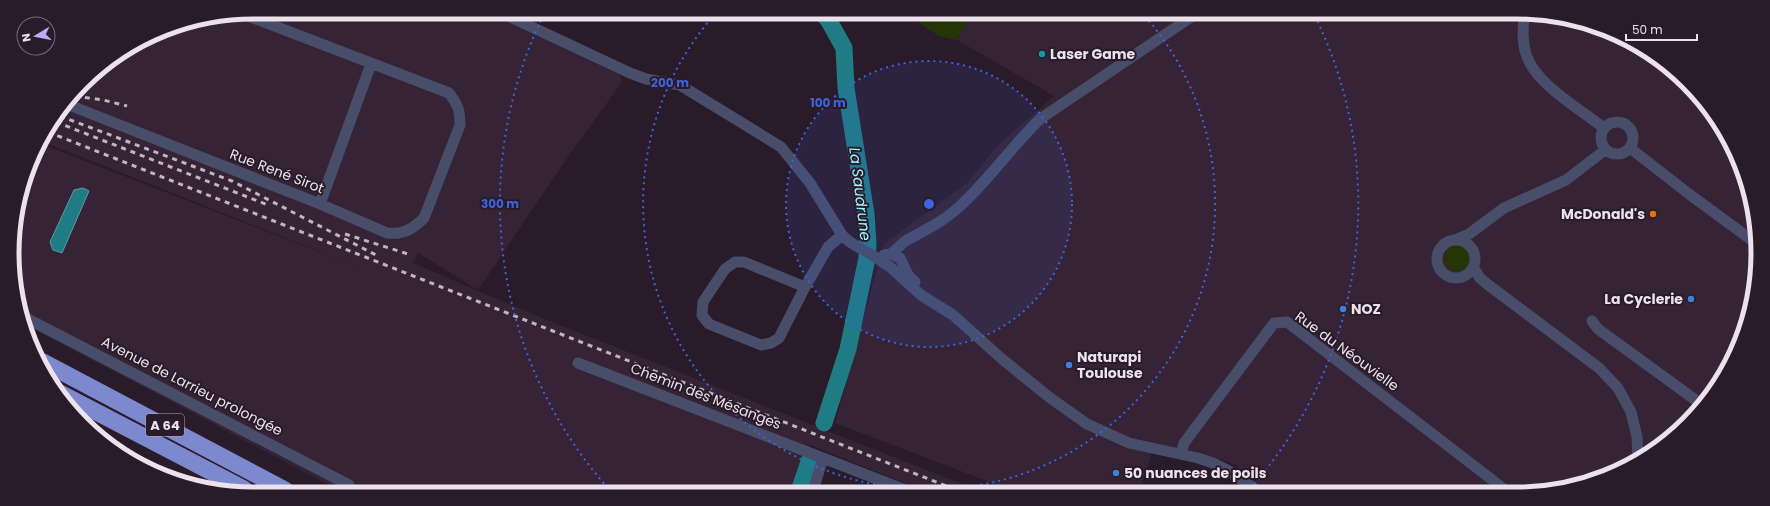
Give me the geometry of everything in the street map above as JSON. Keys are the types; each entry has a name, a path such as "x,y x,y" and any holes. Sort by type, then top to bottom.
{"highway":[{"name":"A 64","path":"47,364 279,487"},
{"name":"A 64","path":"70,398 236,486"}],"street":[{"name":"Rue René Sirot","path":"71,106 320,204 387,233 401,233 415,227 424,218 460,125 460,113 457,104 449,93 256,19"},
{"path":"515,19 637,76 680,85 780,147 810,183 842,235 848,242 874,256 883,264 889,266 921,295 935,302"},
{"path":"889,266 907,241 916,237 957,209 976,191 1022,136 1040,119 1188,19"},
{"path":"1524,19 1523,34 1526,55 1538,75 1553,90 1604,128"},
{"path":"320,204 370,64"},
{"path":"1616,121 1627,124 1634,137 1630,148 1623,153 1618,154 1612,154 1605,150 1601,139 1604,128 1610,123 1616,121"},
{"path":"1630,148 1750,239"},
{"path":"1457,240 1469,234 1504,208 1566,180 1605,150"},
{"path":"1474,251 1467,243 1451,240 1441,247 1437,259 1441,271 1446,275 1458,278 1464,276 1473,267 1476,259 1474,241 1484,222"},
{"path":"805,287 744,262 735,262 726,269 702,302 702,315 709,324 761,344 771,343 779,338 805,287 828,247 842,235"},
{"path":"874,256 895,256"},
{"path":"895,256 908,275 935,302 953,315 1002,359 1049,397 1086,424 1129,443 1181,454 1214,463 1229,471 1252,487"},
{"path":"1473,267 1480,278 1487,284 1599,368 1618,388 1631,412 1637,437 1638,454"},
{"path":"1464,276 1487,284"},
{"name":"Avenue de Larrieu prolongée","path":"29,319 349,485"},
{"path":"1592,321 1598,329 1698,402"},
{"name":"Rue du Néouvielle","path":"1181,454 1184,443 1274,323 1286,322 1501,487"},
{"name":"Chemin des Mésanges","path":"578,362 898,487"},
{"path":"814,487 824,458"}],"shaded area":[{"path":"253,19 503,19 620,75 622,82 561,167 478,290 418,253 413,263 537,316 970,487 915,487 810,445 798,470 793,487 332,487 31,328 23,299 21,284 19,253 23,207 31,178 45,145 376,274 46,143 58,123 77,99 111,67 136,50 150,43 178,31 192,27 222,21"},
{"path":"968,19 1517,19 1563,23 1592,31 1634,50 1647,58 1671,77 1703,111 1720,136 1727,150 1739,178 1747,207 1749,222 1751,253 1749,284 1747,299 1739,328 1727,356 1712,383 1693,407 1671,429 1647,448 1620,463 1592,475 1563,483 1517,487 1259,487 1234,464 1201,453 1154,445 1141,487 1003,487 835,423 884,244 968,182 998,145 1054,96 957,40"}],"green space":[{"path":"914,19 968,19 957,40 939,36"},
{"path":"1457,245 1466,249 1470,258 1466,267 1457,271 1448,267 1444,258 1448,249"}],"water":[{"path":"83,188 89,191 62,253 53,250 50,242 74,190"}],"waterway":[{"name":"La Saudrune","path":"824,423 848,349 867,258 868,243 866,214 846,88 844,48 827,19"},
{"name":"La Saudrune","path":"800,487 810,459"}],"railway":[{"path":"79,97 103,100 127,106"},
{"path":"63,117 232,181 378,256"},
{"path":"58,123 268,205"},
{"path":"52,133 949,487"},
{"path":"345,234 411,255"}],"place":[{"name":"Laser Game","path":"1042,54"},
{"name":"McDonald's","path":"1653,214"},
{"name":"La Cyclerie","path":"1691,299"},
{"name":"NOZ","path":"1343,309"},
{"name":"Naturapi Toulouse","path":"1069,365"},
{"name":"50 nuances de poils","path":"1116,473"}]}
